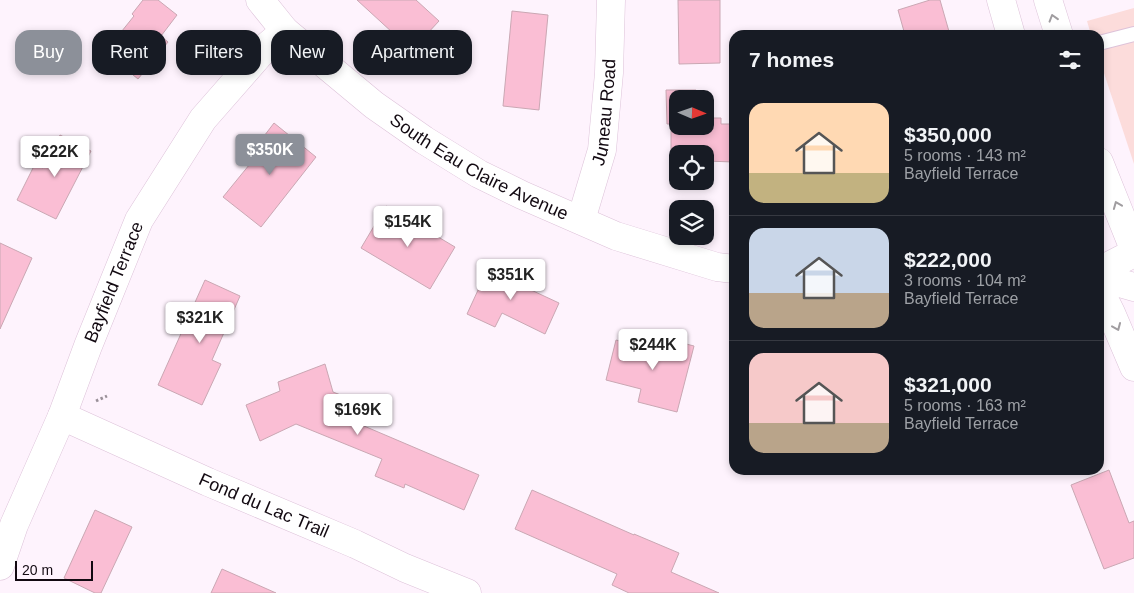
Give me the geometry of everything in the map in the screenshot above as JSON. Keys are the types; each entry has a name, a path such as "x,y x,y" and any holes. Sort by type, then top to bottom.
{"street":[{"name":"South Eau Claire Avenue","path":"260,0 285,30"},
{"name":"Juneau Road","path":"581,220 602,150 611,0"},
{"path":"1001,0 1010,30"},
{"path":"1048,0 1057,30"},
{"name":"Bayfield Terrace","path":"0,566 14,525 62,416 88,346 140,220 203,119 271,43"},
{"name":"South Eau Claire Avenue","path":"338,75 374,105 424,140 478,174 616,236 729,268"},
{"path":"1104,175 1134,251 1104,267"},
{"path":"1104,278 1134,287"},
{"path":"1104,299 1134,367"},
{"name":"Fond du Lac Trail","path":"62,416 208,482 466,593"}],"lane":[{"path":"1104,42 1134,34"}],"path":[{"path":"96,401 107,396"}],"shaded area":[{"path":"1134,8 1134,164 1104,73 1104,30 1090,30 1087,21"}],"building":[{"path":"143,0 158,0 177,15 166,30 123,30 134,16 132,14"},
{"path":"357,0 416,0 439,21 431,30 390,30"},
{"path":"678,0 720,0 720,63 679,64"},
{"path":"930,0 940,0 949,30 904,30 898,10"},
{"path":"512,11 548,15 539,110 503,106"},
{"path":"133,75 141,75 138,79"},
{"path":"666,90 669,90 669,124 667,124"},
{"path":"714,118 721,118 721,124 729,124 729,162 714,161 714,145 671,145 671,135 714,135"},
{"path":"274,123 316,157 261,227 223,197 263,148 258,144"},
{"path":"60,135 91,151 56,219 17,200 35,164 43,168"},
{"path":"386,206 455,247 430,289 361,248"},
{"path":"0,243 32,258 0,329"},
{"path":"491,262 519,276 516,283 559,303 545,334 502,313 495,327 467,314"},
{"path":"205,280 240,296 212,360 221,364 202,405 158,385"},
{"path":"655,336 694,346 677,412 638,402 641,389 606,380 616,340 652,349"},
{"path":"325,364 333,392 371,407 364,426 479,475 464,510 405,484 404,488 375,476 382,459 296,424 260,441 246,405 280,391 278,382"},
{"path":"1109,470 1129,523 1134,521 1134,558 1104,569 1071,485 1096,475 1104,475 1104,472"},
{"path":"532,490 679,553 671,572 719,593 629,593 612,585 617,574 515,529"},
{"path":"95,510 132,527 101,593 95,593 64,578"},
{"path":"222,569 276,593 211,593"}]}
